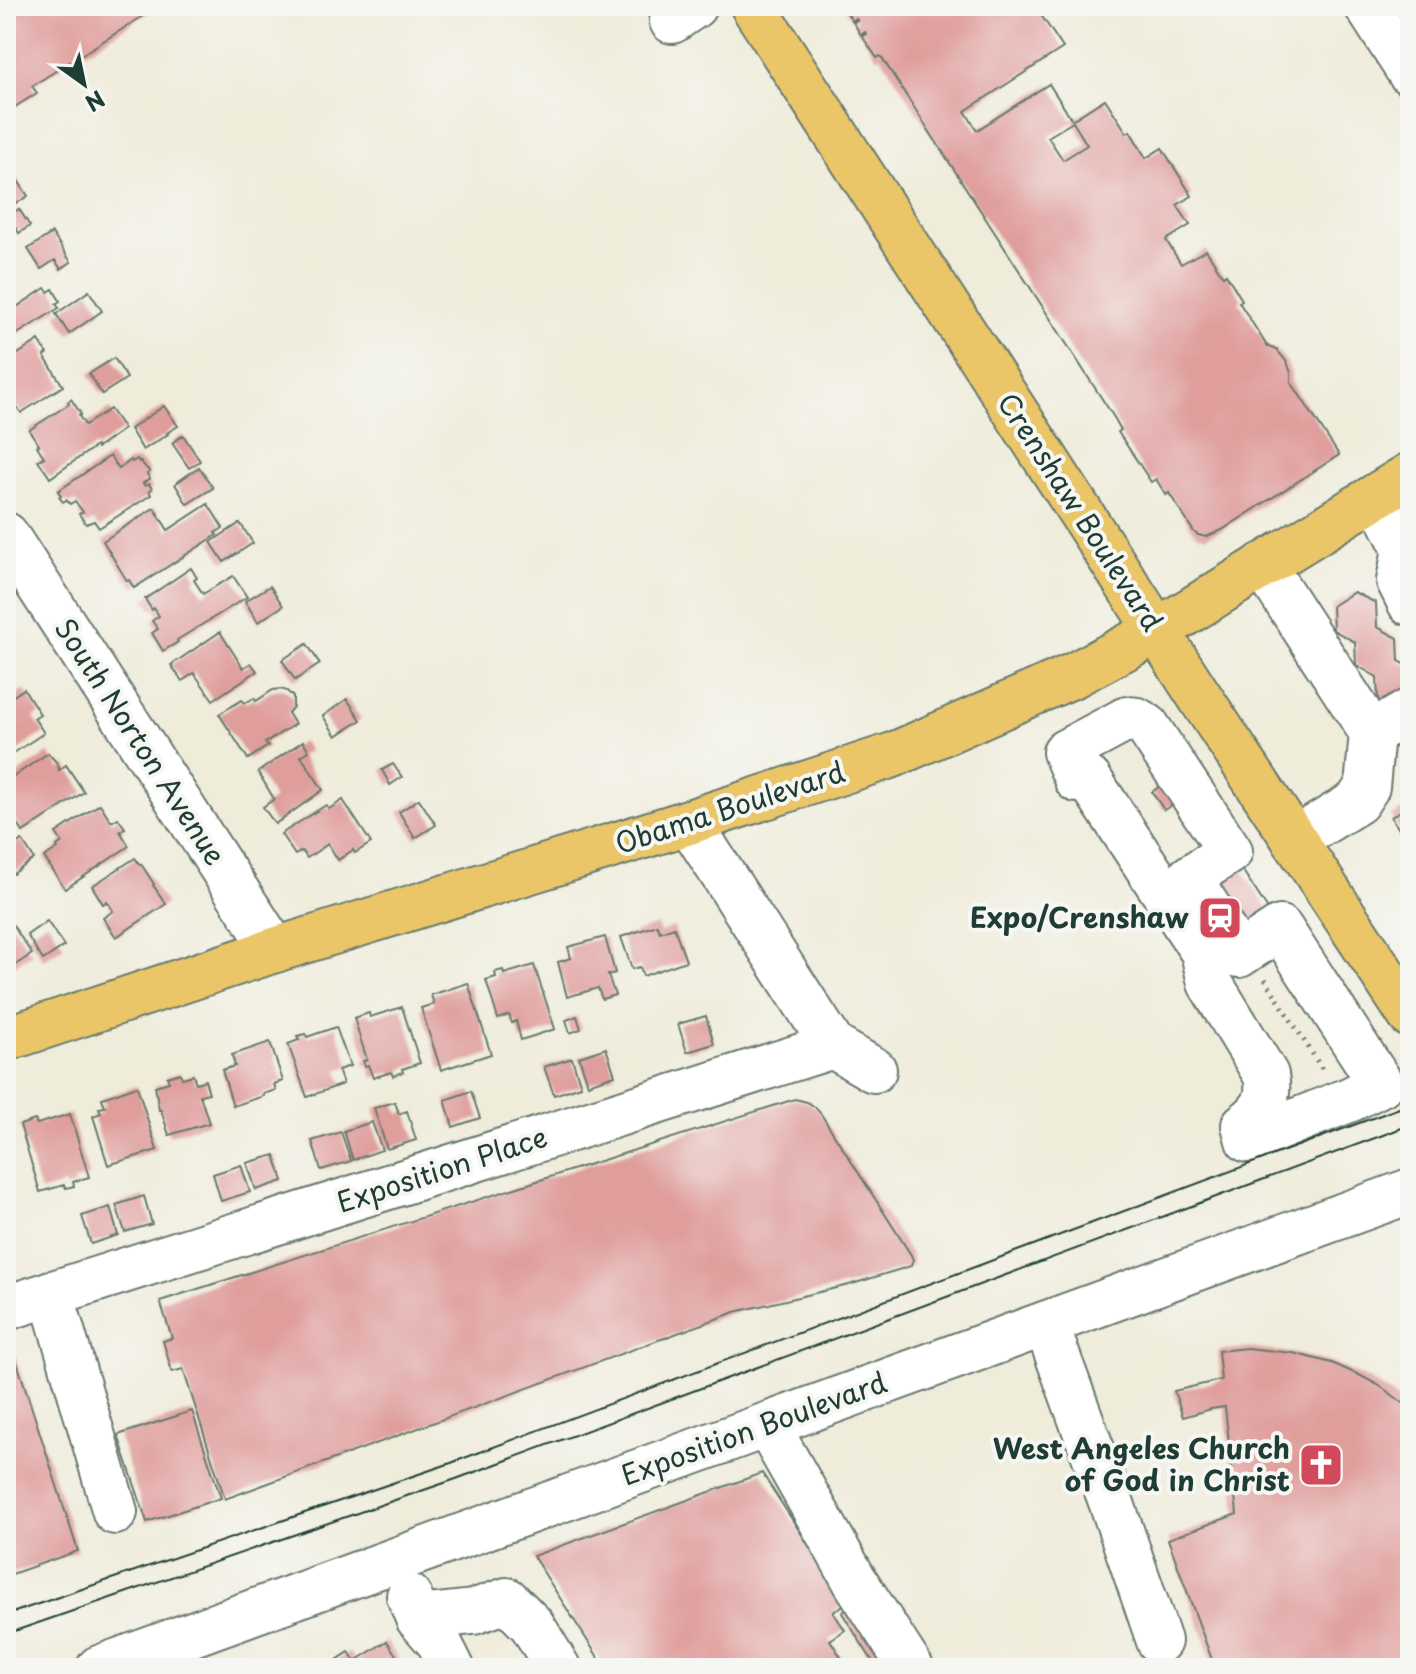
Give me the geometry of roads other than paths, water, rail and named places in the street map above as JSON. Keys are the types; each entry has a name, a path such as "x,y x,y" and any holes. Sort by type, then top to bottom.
{"main road":[{"name":"Crenshaw Boulevard","path":"753,6 1157,631 1410,1015"},
{"name":"Obama Boulevard","path":"6,1039 275,950 689,822 893,755 1074,675 1157,631 1394,485"}],"street":[{"path":"1367,6 1410,73"},
{"path":"1394,485 1405,549 1399,581 1410,603"},
{"name":"South Norton Avenue","path":"6,535 275,950"},
{"path":"1263,565 1372,733 1367,787 1357,802 1294,840"},
{"path":"1372,733 1410,711"},
{"path":"1127,719 1147,726 1230,851 1189,878 1239,955 1280,928 1381,1084 1248,1140 1244,1125 1260,1113 1267,1094 1266,1075 1210,983 1203,952 1089,779 1077,780 1065,752 1127,719"},
{"path":"689,822 833,1046 874,1070"},
{"name":"Exposition Place","path":"6,1308 833,1046"},
{"name":"Exposition Boulevard","path":"99,1668 1410,1191"},
{"path":"51,1293 115,1512"},
{"path":"1046,1324 1159,1641"},
{"path":"767,1425 855,1581 911,1668"},
{"path":"396,1560 418,1618 439,1642 448,1661"},
{"path":"418,1618 473,1612 507,1600 532,1625 558,1668"}],"tram line":[{"path":"6,1615 451,1463 1410,1104"},
{"path":"6,1634 456,1479 1410,1125"}],"place":[{"name":"Expo/Crenshaw","path":"1220,918"},
{"name":"West Angeles Church of God in Christ","path":"1321,1465"}]}
